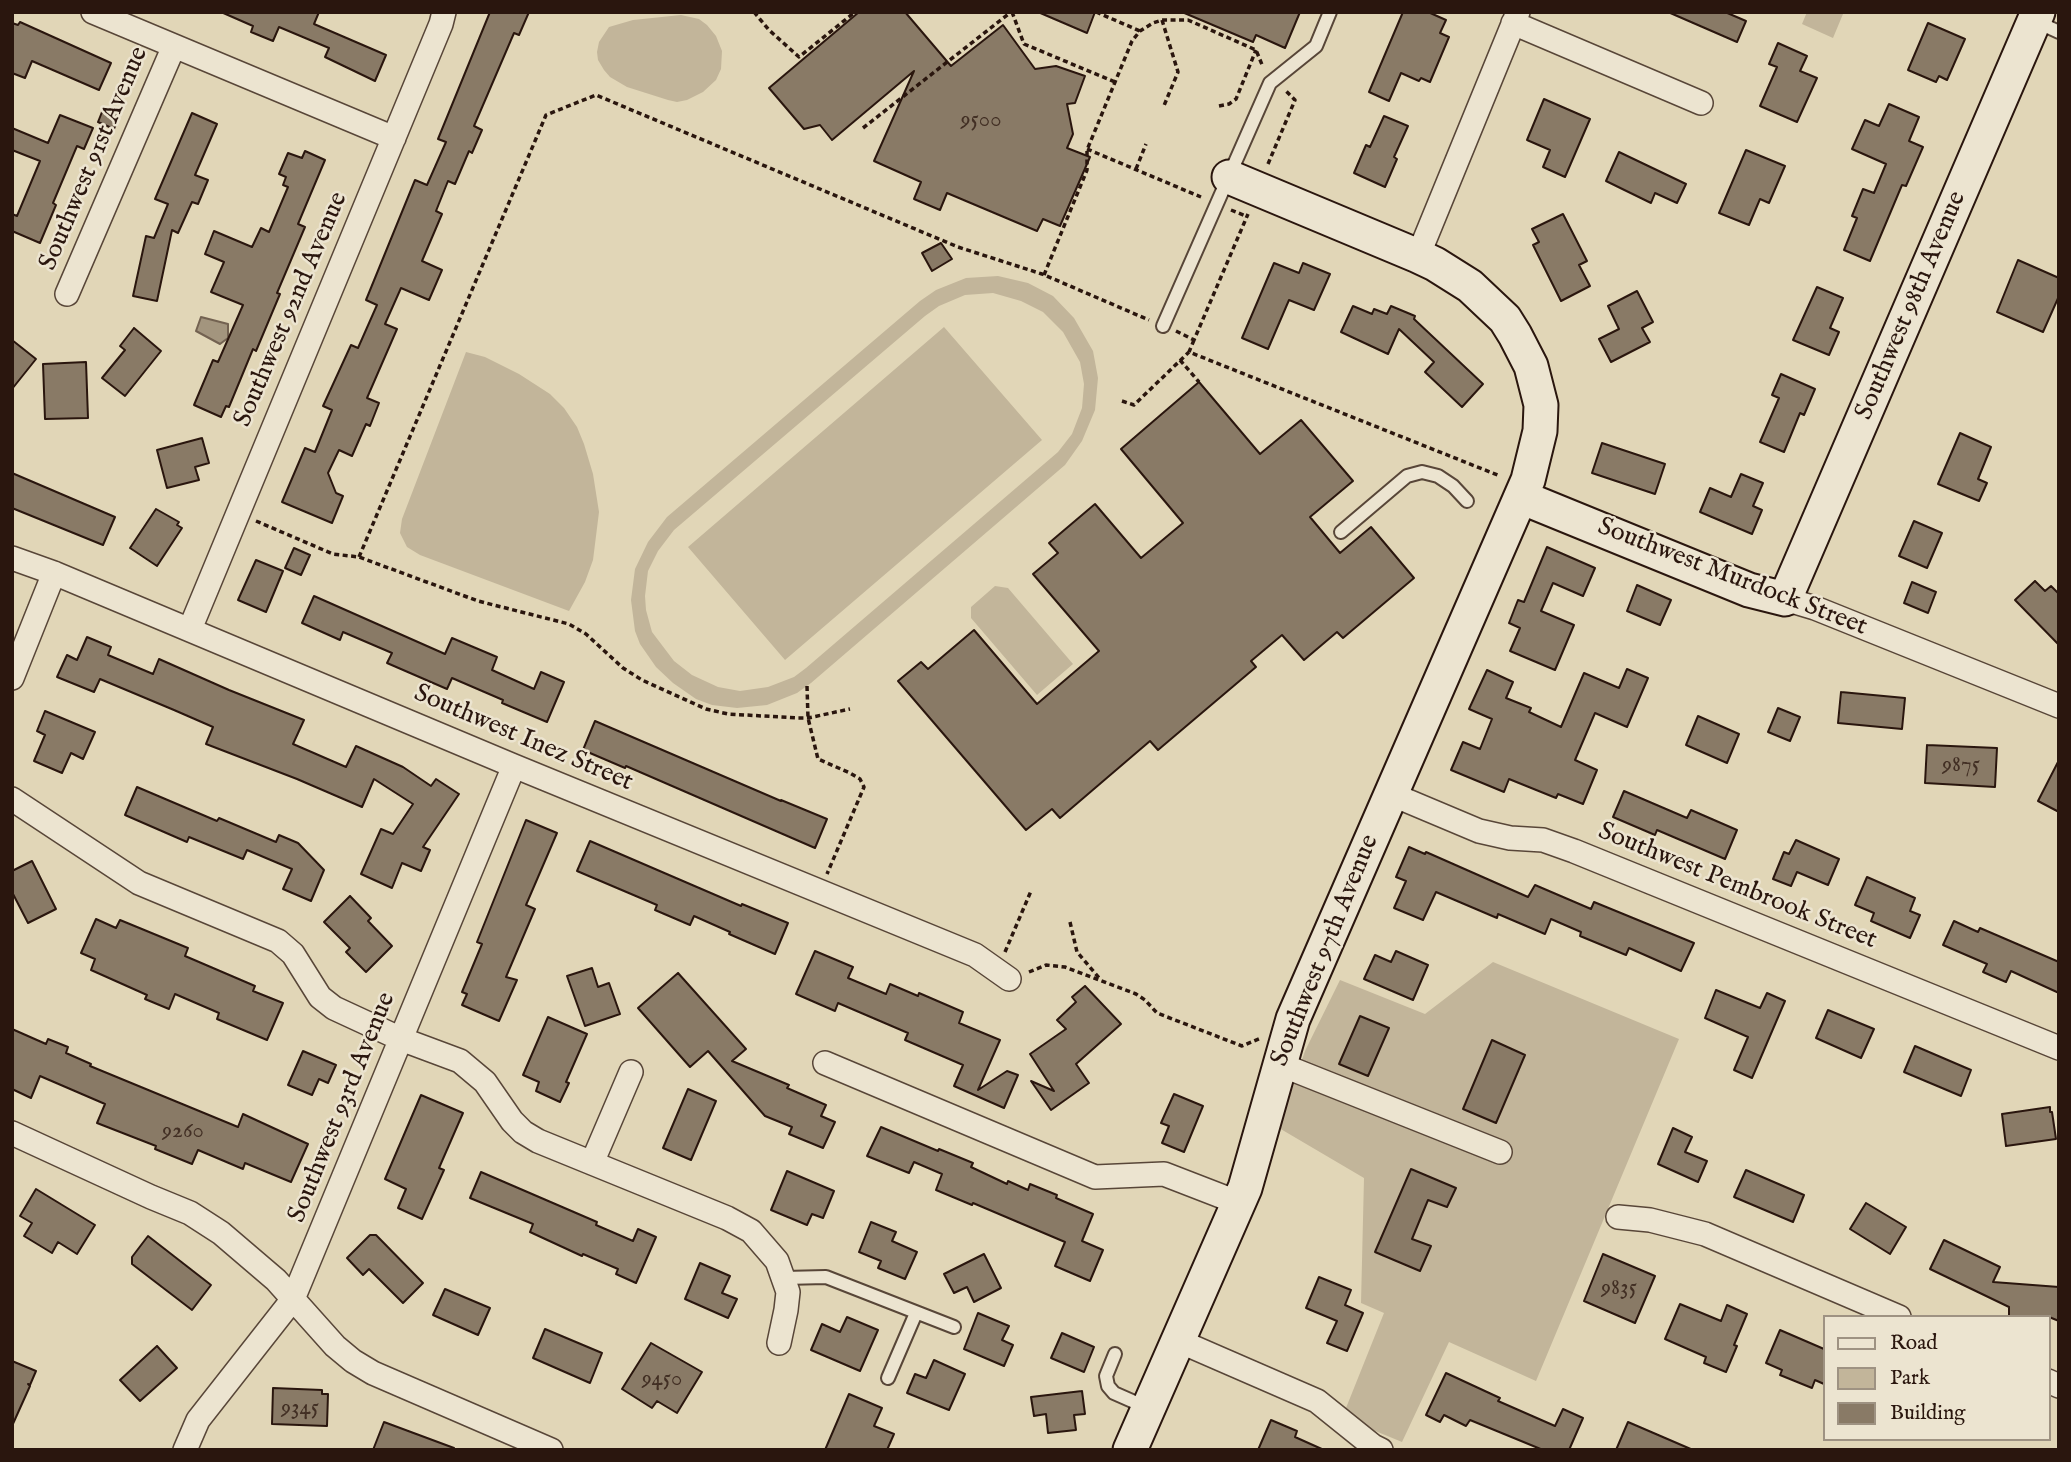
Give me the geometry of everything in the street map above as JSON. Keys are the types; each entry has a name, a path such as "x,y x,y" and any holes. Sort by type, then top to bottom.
{"street":[{"path":"93,12 394,138"},
{"name":"Southwest 92nd Avenue","path":"190,629 444,12"},
{"path":"1418,256 1515,18 1701,103"},
{"name":"Southwest 98th Avenue","path":"1785,600 2044,22"},
{"name":"Southwest 91st Avenue","path":"67,294 174,46"},
{"path":"1243,192 1418,256 1454,275 1489,302 1515,335 1531,366 1541,405 1536,454 1523,492"},
{"name":"Southwest Murdock Street","path":"1523,492 1749,590 1815,608 2059,706"},
{"name":"Southwest 97th Avenue","path":"1130,1450 1239,1203 1255,1158 1274,1049 1287,1035 1523,492"},
{"name":"Southwest Inez Street","path":"12,558 190,629 975,956 1009,978"},
{"path":"12,678 54,573"},
{"name":"Southwest 93rd Avenue","path":"185,1450 198,1420 293,1299 514,766"},
{"name":"Southwest Pembrook Street","path":"1391,794 1479,831 1510,838 1544,840 1574,851 2059,1048"},
{"path":"12,799 139,883 278,941 293,954 320,996 334,1008 401,1039 460,1061 485,1082 512,1121 538,1141 727,1218 751,1231 777,1261 788,1292 779,1343"},
{"path":"1274,1049 1500,1152"},
{"path":"825,1063 1095,1177 1164,1174 1239,1203"},
{"path":"592,1163 631,1072"},
{"path":"12,1133 190,1213 221,1233 276,1280 335,1346 373,1373 551,1450"},
{"path":"1618,1217 1650,1220 1704,1234 1894,1315"},
{"path":"1179,1341 1317,1401 1381,1450"}],"lane":[{"path":"1163,326 1243,192 1270,83 1316,46 1330,12"},
{"path":"1341,532 1407,477 1422,472 1438,476 1454,486 1467,501"},
{"path":"784,1278 826,1278 954,1327"},
{"path":"888,1378 916,1313"},
{"path":"1115,1354 1106,1376 1108,1386 1114,1393 1149,1408"}],"path":[{"path":"754,12 769,30 799,57 855,12"},
{"path":"863,128 1011,12 1024,44 1115,82"},
{"path":"1096,12 1140,31"},
{"path":"1162,20 1178,72 1163,108"},
{"path":"1044,275 1087,170 1087,149 1132,41 1140,31 1162,20 1188,20 1256,50 1264,70 1295,100 1243,192 1189,352 1134,405 1122,401"},
{"path":"1219,106 1236,99 1256,50"},
{"path":"359,557 546,115 596,95 958,247 1044,275 1194,340"},
{"path":"1136,169 1146,144"},
{"path":"1087,149 1136,169 1243,192"},
{"path":"1189,352 1523,492"},
{"path":"1180,360 1199,382"},
{"path":"238,514 333,554 359,557 478,601 569,624 586,634 623,668 642,680 706,709 749,716 808,718 850,709"},
{"path":"807,686 808,718 818,758 860,779 864,787 820,892"},
{"path":"1014,930 1031,891"},
{"path":"1070,922 1077,952 1101,981"},
{"path":"1009,978 1046,965 1065,967 1136,994 1157,1013 1242,1046 1274,1049"}],"green space":[{"path":"1807,12 1843,14 1833,38 1802,24"},
{"path":"681,15 699,19 707,25 716,36 722,51 721,69 716,80 703,92 687,100 668,100 627,87 604,70 597,52 599,42 609,27 633,20"},
{"path":"998,276 1028,283 1053,296 1074,318 1093,351 1098,378 1095,410 1082,441 1065,465 797,693 767,705 737,708 712,705 696,699 656,667 640,644 635,631 631,600 635,569 648,542 667,517 920,301 936,290 966,278","holes":["993,293 1021,301 1043,312 1063,332 1080,362 1084,384 1082,408 1072,434 1058,452 794,677 768,687 740,691 718,687 692,675 674,661 652,632 645,596 648,571 658,551 674,530 939,306 965,295"]},
{"path":"944,327 1042,440 785,660 688,547"},
{"path":"466,352 485,357 519,374 550,394 577,427 584,444 593,474 599,512 593,560 585,582 569,611 420,555 407,547 400,533 402,519"},
{"path":"995,586 1008,588 1073,664 1037,695 971,618 971,607"},
{"path":"1493,962 1679,1039 1536,1381 1449,1342 1402,1442 1373,1430 1346,1408 1384,1313 1361,1303 1364,1178 1279,1128 1305,1051 1340,980 1425,1014"}],"shaded area":[{"path":"201,317 228,324 228,338 220,344 196,331"}],"building":[{"path":"221,12 319,12 314,24 386,55 375,81 325,57 329,48 279,27 273,41 251,32 253,26"},
{"path":"490,12 529,12 519,35 514,33 474,126 482,130 472,153 469,151 455,184 448,181 436,211 442,214 422,261 442,270 429,300 401,288 385,324 397,329 367,398 379,403 370,426 366,424 352,456 339,450 328,473 336,493 343,496 332,523 282,502 305,448 315,452 332,410 323,406 351,345 358,348 377,305 366,300 415,180 427,185 446,142 438,139"},
{"path":"859,12 905,12 951,66 1003,25 1035,69 1056,66 1085,76 1075,103 1067,104 1073,134 1067,148 1090,157 1060,226 1043,219 1037,231 947,193 940,210 914,199 921,182 874,161 914,71 832,140 820,125 804,129 769,88"},
{"path":"1038,12 1095,12 1087,33"},
{"path":"1182,12 1300,12 1285,48 1256,35 1253,42"},
{"path":"1403,12 1428,12 1446,20 1440,33 1449,37 1430,82 1421,78 1419,81 1401,73 1389,101 1369,92"},
{"path":"1668,12 1725,12 1746,21 1737,42"},
{"path":"20,22 111,63 99,90 32,61 25,78 12,73 12,23 18,25"},
{"path":"1928,23 1965,39 1947,80 1939,76 1936,82 1908,70"},
{"path":"1778,43 1807,56 1800,71 1817,78 1797,122 1760,106 1777,67 1769,64"},
{"path":"1544,99 1590,119 1565,177 1543,167 1550,150 1527,140"},
{"path":"1889,104 1919,117 1909,141 1923,147 1906,186 1902,185 1870,261 1844,250 1857,218 1852,216 1863,189 1874,193 1886,164 1852,149 1865,120 1879,126"},
{"path":"104,107 120,114 114,129 98,122"},
{"path":"192,113 217,124 195,175 208,180 198,204 192,202 178,233 172,230 157,301 133,296 146,236 154,238 168,204 155,199"},
{"path":"60,115 93,128 84,149 77,146 53,203 56,205 40,243 12,231 12,214 17,216 40,161 12,150 12,128 48,143"},
{"path":"1384,116 1408,126 1394,157 1397,159 1385,187 1354,173 1366,145 1370,147"},
{"path":"1746,150 1785,166 1769,203 1760,199 1749,225 1719,213"},
{"path":"305,151 325,160 298,224 305,227 256,351 253,349 229,407 226,406 221,417 194,405 213,360 218,362 243,305 211,292 224,262 205,254 214,231 252,247 261,228 269,232 288,187 283,185 286,177 279,174 288,153 302,158"},
{"path":"1619,152 1686,184 1677,203 1655,193 1651,203 1606,181"},
{"path":"1563,214 1587,261 1579,265 1590,286 1561,301 1533,245 1539,242 1532,229"},
{"path":"941,243 952,259 932,271 922,253"},
{"path":"2018,260 2059,278 2059,296 2043,332 1997,312"},
{"path":"1274,263 1299,273 1303,263 1330,274 1314,310 1289,300 1268,349 1242,338"},
{"path":"1817,287 1843,298 1830,328 1839,332 1829,355 1793,340"},
{"path":"1637,291 1653,322 1642,328 1650,342 1611,362 1599,339 1619,329 1608,306"},
{"path":"1353,306 1372,314 1374,309 1387,314 1391,306 1415,316 1414,319 1483,384 1462,407 1425,372 1434,362 1399,329 1388,354 1341,332"},
{"path":"134,328 161,351 125,396 102,378 125,350 120,346"},
{"path":"12,340 36,359 12,389"},
{"path":"86,362 88,418 45,419 43,364"},
{"path":"1781,374 1815,389 1804,415 1800,413 1784,452 1760,442 1779,398 1772,395"},
{"path":"1199,382 1260,454 1301,420 1353,481 1310,517 1340,553 1371,527 1414,578 1343,638 1337,632 1304,660 1282,635 1251,661 1256,667 1158,750 1150,741 1060,818 1052,809 1026,830 898,681 921,662 928,669 974,630 1037,704 1099,651 1033,574 1058,553 1049,543 1095,504 1141,558 1183,523 1121,449"},
{"path":"1960,433 1991,447 1978,479 1987,483 1979,501 1938,484"},
{"path":"202,438 209,463 195,467 199,480 167,488 157,450"},
{"path":"1602,443 1665,464 1655,494 1592,473"},
{"path":"12,473 115,517 103,545 12,508"},
{"path":"1741,474 1763,483 1753,506 1762,510 1752,534 1700,512 1710,488 1731,497"},
{"path":"156,509 179,522 177,525 182,528 157,566 130,548"},
{"path":"1914,521 1942,533 1927,568 1899,556"},
{"path":"1547,547 1595,568 1583,596 1553,583 1541,611 1574,625 1555,670 1510,651 1520,628 1509,623 1518,600 1524,602"},
{"path":"294,548 310,555 301,575 285,568"},
{"path":"256,560 283,571 266,612 238,600"},
{"path":"2035,581 2045,591 2051,586 2059,594 2059,645 2015,600"},
{"path":"1912,582 1936,592 1928,613 1904,603"},
{"path":"1637,585 1671,600 1660,625 1627,611"},
{"path":"314,596 445,654 452,638 497,657 492,670 534,689 541,672 564,682 547,722 452,678 447,689 387,663 392,653 343,632 340,640 302,623"},
{"path":"87,637 111,647 108,655 153,674 159,659 304,720 293,744 346,767 356,746 403,767 431,786 436,779 459,794 423,847 430,850 421,871 402,863 392,888 361,874 381,829 393,834 413,804 374,779 362,807 206,744 213,727 174,710 100,679 94,692 57,677 67,655 77,660"},
{"path":"1627,669 1648,678 1627,727 1595,713 1575,760 1597,770 1583,804 1558,794 1556,798 1509,779 1504,792 1451,770 1463,742 1480,749 1492,719 1469,709 1487,670 1513,682 1506,698 1531,708 1529,712 1561,727 1584,673 1619,688"},
{"path":"1841,692 1905,698 1902,729 1838,723"},
{"path":"1778,708 1800,717 1790,741 1768,732"},
{"path":"45,711 95,732 83,759 71,753 62,773 34,761 45,735 37,731"},
{"path":"1698,716 1739,734 1727,763 1686,745"},
{"path":"595,721 827,819 815,848 583,750"},
{"path":"1927,745 1997,748 1995,787 1925,783"},
{"path":"2059,760 2059,812 2038,801"},
{"path":"137,787 217,821 219,818 276,842 279,835 298,843 324,870 311,901 283,889 292,869 247,850 243,859 189,837 187,842 125,815"},
{"path":"1624,791 1687,818 1691,810 1737,830 1725,859 1657,830 1655,835 1613,817"},
{"path":"526,820 557,833 526,905 535,909 506,977 517,980 499,1021 462,1005 467,994 462,992 482,944 477,942"},
{"path":"1796,840 1839,859 1828,885 1797,872 1791,886 1773,879 1784,852 1789,854"},
{"path":"590,841 741,906 742,904 788,923 775,954 694,916 690,925 655,910 657,905 577,871"},
{"path":"1409,847 1528,897 1535,885 1591,909 1594,902 1694,943 1681,971 1629,948 1626,955 1580,936 1581,932 1551,919 1545,934 1498,914 1497,918 1436,892 1423,920 1394,908 1406,881 1396,877"},
{"path":"32,861 56,909 28,923 12,892 12,871"},
{"path":"1867,877 1915,898 1910,911 1920,915 1910,938 1871,921 1874,913 1855,905"},
{"path":"350,896 371,918 368,921 392,946 366,972 346,952 350,948 324,922"},
{"path":"96,919 116,928 120,920 188,948 185,956 255,986 253,991 283,1003 267,1040 217,1019 219,1013 175,994 169,1009 145,999 147,995 91,970 95,959 81,953"},
{"path":"1954,921 1978,932 1980,928 2059,962 2059,993 2011,971 2006,982 1983,972 1987,964 1943,945"},
{"path":"815,951 853,967 848,978 886,994 890,984 918,996 919,993 963,1012 959,1023 1000,1040 978,1090 1007,1071 1018,1075 1004,1108 954,1086 963,1065 905,1040 908,1033 838,1003 835,1011 796,994"},
{"path":"1396,951 1428,965 1413,1000 1364,979 1375,955 1391,962"},
{"path":"592,968 598,987 609,983 620,1014 585,1026 567,976"},
{"path":"678,973 746,1049 732,1061 789,1085 787,1088 826,1105 821,1116 835,1122 823,1148 789,1134 792,1127 765,1116 708,1051 690,1067 638,1008"},
{"path":"1085,986 1121,1024 1076,1064 1089,1083 1051,1110 1031,1081 1054,1091 1030,1054 1066,1029 1057,1020 1076,1002 1072,997"},
{"path":"1716,990 1760,1008 1767,993 1785,1001 1752,1078 1734,1070 1748,1037 1705,1018"},
{"path":"1828,1010 1874,1029 1861,1058 1816,1038"},
{"path":"1360,1016 1389,1028 1368,1076 1339,1064"},
{"path":"548,1017 587,1034 560,1102 536,1091 539,1082 523,1075"},
{"path":"12,1029 46,1044 48,1039 68,1047 66,1053 91,1064 90,1066 238,1127 243,1114 308,1144 291,1182 245,1163 243,1169 198,1150 192,1164 155,1149 156,1146 97,1123 105,1104 40,1076 31,1098 12,1089"},
{"path":"1492,1040 1525,1055 1496,1123 1463,1109"},
{"path":"1915,1046 1971,1070 1961,1096 1904,1072"},
{"path":"303,1051 336,1065 328,1083 319,1079 312,1095 288,1085"},
{"path":"688,1089 716,1101 691,1160 663,1148"},
{"path":"1174,1094 1203,1106 1184,1152 1162,1143 1169,1126 1161,1123"},
{"path":"421,1095 463,1113 439,1168 444,1170 422,1219 398,1208 406,1189 385,1179"},
{"path":"2050,1107 2056,1139 2006,1146 2002,1114"},
{"path":"881,1127 973,1163 971,1167 1007,1184 1008,1181 1028,1190 1030,1184 1093,1214 1082,1241 1103,1250 1090,1281 1055,1266 1065,1242 936,1190 942,1174 914,1162 909,1173 867,1156"},
{"path":"1673,1128 1692,1137 1685,1152 1707,1161 1698,1182 1658,1164"},
{"path":"1411,1169 1456,1188 1447,1207 1428,1200 1412,1239 1431,1246 1420,1271 1375,1252"},
{"path":"1746,1170 1804,1195 1793,1222 1734,1197"},
{"path":"787,1171 834,1191 823,1218 812,1214 807,1225 771,1210"},
{"path":"481,1172 597,1222 596,1225 633,1241 638,1229 656,1237 636,1283 616,1274 618,1269 530,1232 533,1224 470,1198"},
{"path":"36,1189 95,1225 77,1254 58,1242 52,1253 24,1236 32,1223 20,1216"},
{"path":"1866,1203 1906,1227 1890,1254 1850,1229"},
{"path":"871,1222 896,1232 892,1241 917,1252 905,1279 878,1268 881,1261 859,1252"},
{"path":"370,1235 376,1235 423,1283 403,1303 369,1269 363,1275 347,1258"},
{"path":"148,1236 211,1285 192,1310 132,1264 132,1257"},
{"path":"1944,1240 2000,1267 1993,1282 2059,1287 2059,1321 2050,1315 2009,1315 2009,1307 1930,1269"},
{"path":"984,1254 1001,1288 974,1302 967,1287 954,1293 944,1274"},
{"path":"1603,1254 1655,1276 1635,1323 1584,1301"},
{"path":"700,1263 730,1276 722,1293 737,1299 728,1318 685,1299"},
{"path":"1319,1277 1351,1290 1345,1305 1363,1313 1347,1351 1327,1343 1337,1321 1306,1308"},
{"path":"445,1289 490,1308 478,1335 433,1315"},
{"path":"1680,1304 1721,1321 1727,1305 1747,1314 1726,1372 1704,1363 1706,1357 1665,1339"},
{"path":"978,1313 1009,1326 1002,1340 1013,1345 1004,1366 964,1349"},
{"path":"847,1317 878,1330 860,1371 811,1350 822,1324 840,1332"},
{"path":"545,1329 602,1353 590,1383 533,1358"},
{"path":"1780,1330 1822,1348 1822,1383 1815,1380 1812,1388 1780,1375 1782,1370 1766,1363"},
{"path":"1062,1333 1094,1347 1084,1372 1051,1358"},
{"path":"651,1343 702,1372 677,1413 657,1401 652,1408 622,1389"},
{"path":"157,1346 177,1368 140,1401 120,1380"},
{"path":"934,1360 965,1374 949,1410 907,1393 915,1374 926,1378"},
{"path":"12,1361 36,1371 30,1385 28,1384 30,1386 12,1426"},
{"path":"1446,1373 1500,1398 1498,1401 1555,1426 1563,1409 1583,1418 1569,1450 1543,1450 1470,1420 1466,1426 1444,1415 1440,1422 1426,1415"},
{"path":"273,1388 322,1390 322,1394 328,1394 327,1426 272,1424"},
{"path":"1082,1391 1085,1414 1074,1415 1076,1430 1048,1433 1046,1414 1034,1416 1031,1397"},
{"path":"849,1394 882,1408 874,1426 894,1434 887,1450 825,1450"},
{"path":"1271,1420 1297,1431 1295,1437 1324,1450 1258,1450"},
{"path":"384,1422 454,1448 454,1450 373,1450"},
{"path":"1628,1422 1693,1450 1616,1450"}]}
